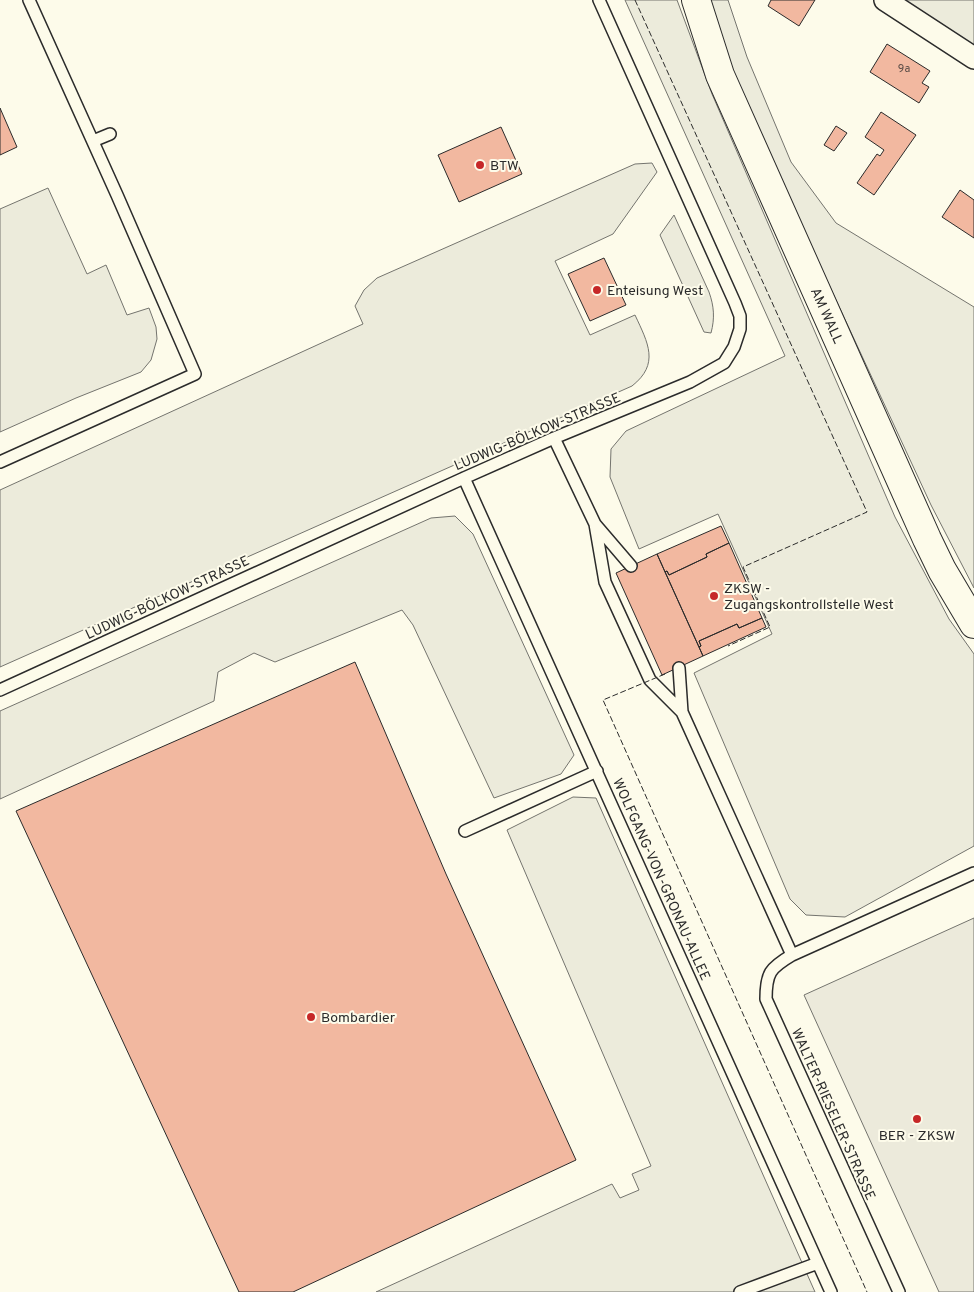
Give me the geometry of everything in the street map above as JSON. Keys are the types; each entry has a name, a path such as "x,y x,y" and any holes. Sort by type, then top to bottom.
{"street":[{"name":"AM WALL","path":"696,0 727,92 927,539 942,570 974,624"},
{"path":"885,0 974,58"}],"lane":[{"path":"0,462 195,374 29,0"},
{"name":"LUDWIG-BÖLKOW-STRASSE","path":"0,690 464,478 554,438 690,382 724,363 734,347 740,329 740,316 726,278 599,0"},
{"path":"93,141 110,134"},
{"path":"554,438 595,524 631,566"},
{"name":"WOLFGANG-VON-GRONAU-ALLEE","path":"464,478 831,1292"},
{"path":"595,524 605,582 650,680 682,712"},
{"path":"679,668 682,712 792,955"},
{"path":"465,831 597,771"},
{"name":"WALTER-RIESELER-STRASSE","path":"899,1292 766,999 766,980 776,964 792,955 974,873"},
{"path":"740,1292 818,1264"}],"shaded area":[{"path":"625,0 677,0 712,94 895,517 949,619 974,654 974,846 845,917 806,915 790,899 694,673 772,634 718,514 639,549 610,477 611,449 626,431 785,356"},
{"path":"707,0 728,0 747,57 791,162 836,223 974,307 974,588 931,505 722,54"},
{"path":"885,0 974,0 974,58"},
{"path":"652,163 657,172 613,234 555,261 590,335 635,315 647,344 649,361 641,378 632,386 0,667 0,490 363,324 355,306 364,290 377,278 635,164"},
{"path":"48,188 87,274 106,265 127,315 149,308 156,327 157,339 151,360 141,372 76,398 0,432 0,209"},
{"path":"674,215 711,297 713,317 711,333 704,332 660,235"},
{"path":"455,516 473,534 574,755 561,774 494,798 413,625 402,610 275,662 254,653 218,672 214,701 0,799 0,711 431,518"},
{"path":"573,797 596,798 815,1292 376,1292 612,1184 620,1198 639,1190 632,1174 651,1166 507,830"},
{"name":"BER - ZKSW","path":"974,918 974,1292 939,1292 804,995"}],"building":[{"path":"771,0 815,0 799,26 768,6"},
{"path":"887,44 930,71 922,83 929,87 919,103 870,72"},
{"path":"0,108 17,147 0,155"},
{"path":"881,112 916,135 874,195 857,183 877,154 880,156 884,150 865,137"},
{"path":"836,126 847,133 834,151 824,145"},
{"name":"BTW","path":"501,127 522,174 459,202 438,155"},
{"path":"960,190 974,200 974,238 942,217"},
{"name":"Enteisung West","path":"604,258 626,305 590,321 568,274"},
{"path":"721,526 729,543 706,554 707,557 669,575 667,571 665,572 657,554"},
{"name":"ZKSW - Zugangskontrollstelle West","path":"729,543 762,618 739,628 737,624 699,641 701,646 699,647 665,572 667,571 669,575 707,557 706,554"},
{"path":"657,554 703,656 662,675 616,573"},
{"path":"762,618 766,627 703,656 699,647 701,646 699,641 737,624 739,628"},
{"name":"Bombardier","path":"355,662 446,874 576,1160 293,1292 239,1292 16,811"}],"fence":[{"path":"635,0 867,512 743,567 770,627 728,646"},
{"path":"665,674 603,700 867,1292"}],"place":[{"name":"BTW","path":"480,165"},
{"name":"Enteisung West","path":"597,290"},
{"name":"ZKSW - Zugangskontrollstelle West","path":"714,596"},
{"name":"Bombardier","path":"311,1017"},
{"name":"BER - ZKSW","path":"917,1119"}]}
